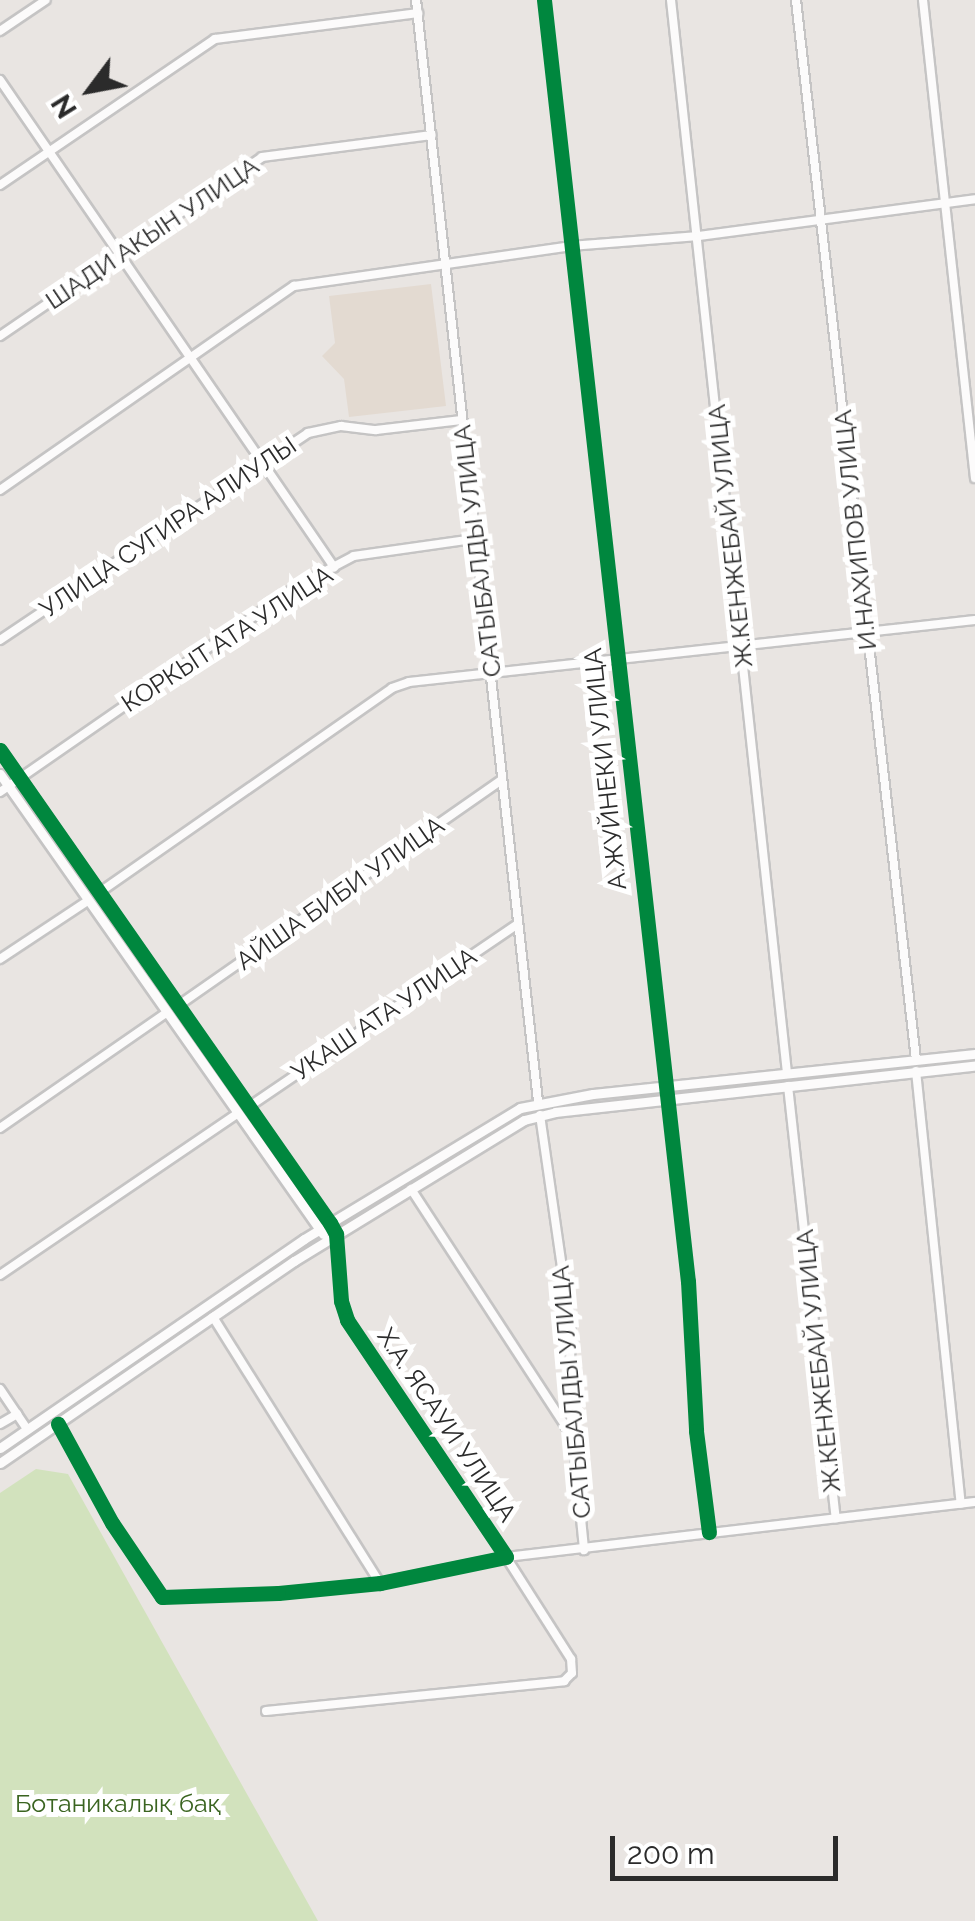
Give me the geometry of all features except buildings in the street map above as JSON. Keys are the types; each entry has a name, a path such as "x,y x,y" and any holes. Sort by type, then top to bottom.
{"street":[{"path":"0,31 46,0"},
{"name":"САТЫБАЛДЫ УЛИЦА","path":"416,0 538,1102"},
{"name":"А.ЖУЙНЕКИ УЛИЦА","path":"544,0 667,1099 709,1532"},
{"name":"Ж.КЕНЖЕБАЙ УЛИЦА","path":"672,0 787,1072"},
{"name":"И.НАХИПОВ УЛИЦА","path":"796,0 916,1059"},
{"path":"923,0 975,478"},
{"path":"0,185 215,38 418,13"},
{"path":"0,80 334,567"},
{"name":"ШАДИ АКЫН УЛИЦА","path":"0,336 262,157 432,135"},
{"path":"0,490 294,286 570,246 699,236 975,199"},
{"name":"УЛИЦА СУГИРА АЛИУЛЫ","path":"0,640 308,434 341,426 376,430 461,420"},
{"name":"КОРКЫТ АТА УЛИЦА","path":"4,789 299,585 354,556 474,539"},
{"path":"100,892 392,688 409,682 975,620"},
{"path":"0,750 250,1106 332,1237"},
{"path":"0,774 4,789 237,1114 325,1226"},
{"name":"АЙША БИБИ УЛИЦА","path":"179,1006 501,780"},
{"path":"0,959 86,902"},
{"name":"УКАШ АТА УЛИЦА","path":"250,1106 518,924"},
{"path":"0,1128 166,1013"},
{"path":"0,1448 325,1226 500,1119 538,1102 975,1054"},
{"path":"0,1463 332,1237 540,1115 975,1066"},
{"path":"916,1071 961,1504"},
{"name":"Ж.КЕНЖЕБАЙ УЛИЦА","path":"788,1086 836,1518"},
{"path":"0,1275 237,1114"},
{"name":"САТЫБАЛДЫ УЛИЦА","path":"540,1115 570,1330 573,1437 584,1550"},
{"path":"411,1189 573,1437"},
{"name":"Х.А. ЯСАУИ УЛИЦА","path":"58,1424 112,1523 162,1596 278,1594 380,1583 506,1557 347,1320 332,1237"},
{"path":"213,1317 380,1583"},
{"path":"0,1388 27,1429"},
{"path":"0,1424 17,1414"},
{"path":"266,1711 564,1681 574,1669 571,1659 506,1557 975,1502"}],"shaded area":[{"path":"431,284 446,406 349,417 344,379 322,356 335,343 329,296"}],"green space":[{"name":"Ботаникалық бақ","path":"36,1469 68,1474 318,1921 0,1921 0,1493"}],"cycle path":[{"path":"544,0 688,1281 696,1431 709,1532"},
{"path":"0,750 330,1223 336,1234 341,1301 347,1320 506,1557 380,1583 278,1593 162,1597 112,1523 58,1424"}]}
